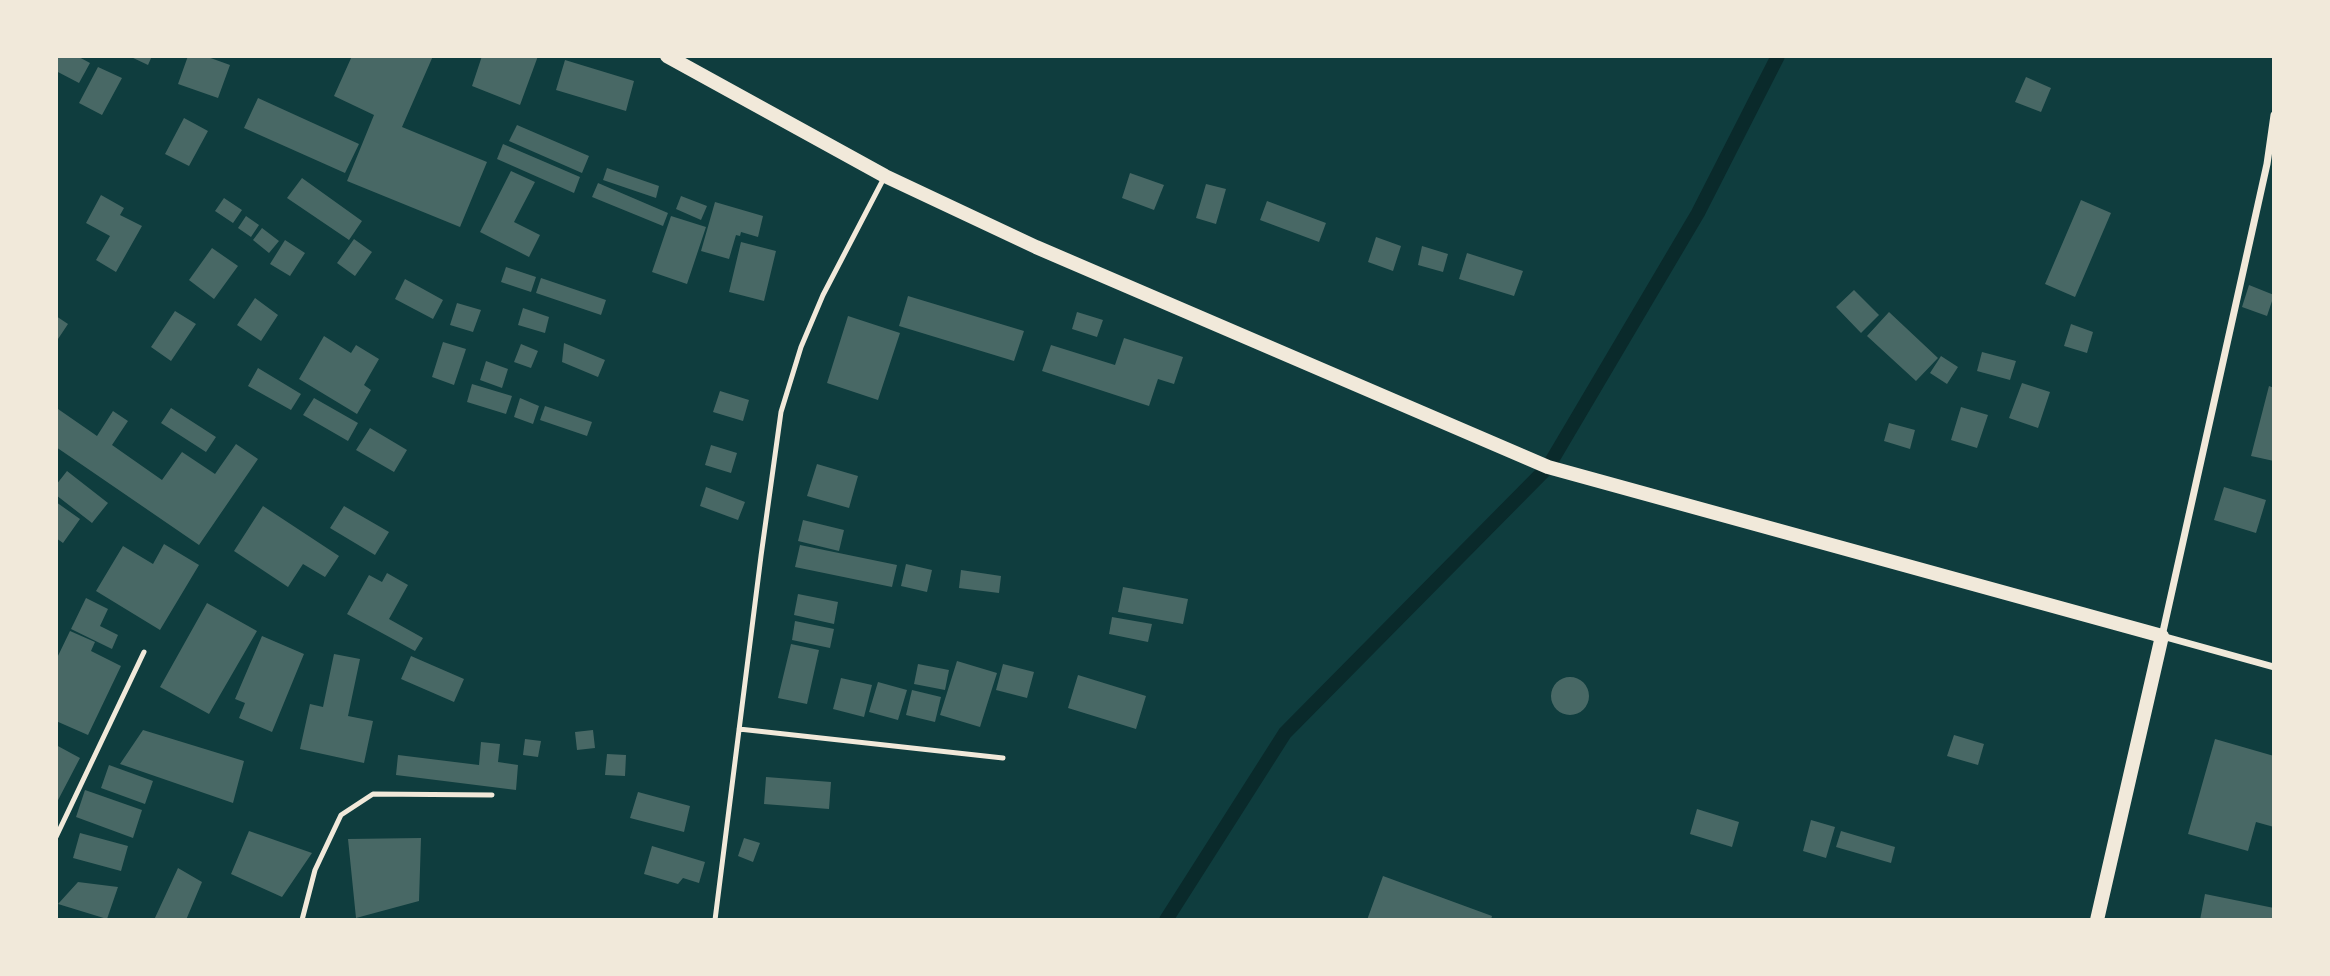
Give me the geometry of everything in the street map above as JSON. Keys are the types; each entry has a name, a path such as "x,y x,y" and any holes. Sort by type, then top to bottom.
{"main road":[{"path":"667,56 885,176 1036,247 1548,467 2162,636 2097,920"}],"street":[{"path":"2274,115 2270,165 2162,636 2274,667"}],"lane":[{"path":"715,920 781,412 801,347 822,295 885,176"},
{"path":"56,837 144,652"},
{"path":"739,729 1003,758"},
{"path":"302,920 315,870 341,815 373,794 492,795"}],"building":[{"path":"56,56 77,56 90,63 79,83 56,71"},
{"path":"129,56 152,56 148,65"},
{"path":"188,56 205,56 230,65 218,98 178,84"},
{"path":"352,56 433,56 402,127 487,162 460,227 347,181 374,115 334,96"},
{"path":"482,56 538,56 520,105 472,86"},
{"path":"565,60 634,81 626,111 556,90"},
{"path":"98,67 122,78 102,115 79,103"},
{"path":"2026,77 2051,88 2041,112 2015,102"},
{"path":"258,98 359,144 345,173 244,128"},
{"path":"184,118 208,131 189,166 165,154"},
{"path":"517,125 589,156 582,173 509,141"},
{"path":"503,144 580,177 574,193 497,159"},
{"path":"607,168 659,186 656,198 603,180"},
{"path":"511,171 535,182 514,222 540,235 529,257 480,232"},
{"path":"1130,173 1164,185 1154,210 1122,198"},
{"path":"302,178 362,221 349,240 287,198"},
{"path":"598,183 668,213 663,226 592,197"},
{"path":"1206,184 1226,189 1216,224 1196,218"},
{"path":"101,195 124,208 120,215 142,226 116,272 96,260 110,236 86,223"},
{"path":"681,196 707,206 701,220 676,209"},
{"path":"224,198 242,210 233,223 215,211"},
{"path":"2081,200 2111,213 2075,297 2045,284"},
{"path":"1267,201 1326,223 1319,242 1260,220"},
{"path":"715,202 763,216 758,237 741,232 740,236 736,235 729,259 701,251"},
{"path":"246,216 259,225 251,237 238,228"},
{"path":"671,216 706,227 687,284 652,272"},
{"path":"262,228 279,241 269,253 253,240"},
{"path":"1376,237 1401,246 1393,271 1368,262"},
{"path":"354,239 372,252 355,276 337,263"},
{"path":"285,240 305,253 290,276 270,264"},
{"path":"741,242 776,251 764,301 729,292"},
{"path":"1422,246 1448,254 1443,272 1418,265"},
{"path":"212,248 238,266 214,299 189,280"},
{"path":"1467,253 1523,271 1514,296 1459,279"},
{"path":"506,267 536,277 531,292 501,282"},
{"path":"541,278 606,300 601,315 536,293"},
{"path":"405,279 443,300 433,319 395,299"},
{"path":"2249,285 2274,295 2267,316 2242,307"},
{"path":"1854,290 1879,315 1861,333 1836,307"},
{"path":"908,296 1024,331 1014,361 899,326"},
{"path":"255,298 278,315 261,341 237,325"},
{"path":"457,303 481,310 473,332 450,325"},
{"path":"523,308 549,317 545,333 518,325"},
{"path":"175,311 196,324 171,361 151,347"},
{"path":"1077,312 1103,320 1097,337 1072,329"},
{"path":"1889,312 1938,358 1916,381 1867,336"},
{"path":"56,316 68,324 56,342"},
{"path":"848,316 900,333 878,400 827,383"},
{"path":"2071,324 2093,332 2087,353 2064,346"},
{"path":"324,336 351,353 356,345 379,359 364,385 371,390 357,414 299,379"},
{"path":"1124,338 1183,357 1174,384 1158,379 1149,406 1042,371 1051,345 1115,365"},
{"path":"443,342 466,349 454,385 432,377"},
{"path":"564,343 605,360 598,377 562,362"},
{"path":"521,344 538,351 531,368 514,362"},
{"path":"1982,352 2016,361 2010,380 1977,371"},
{"path":"1941,356 1958,367 1947,384 1930,373"},
{"path":"486,361 508,369 502,388 480,380"},
{"path":"258,368 301,394 291,410 248,386"},
{"path":"2022,383 2050,392 2038,428 2009,418"},
{"path":"472,384 512,396 506,414 467,402"},
{"path":"2269,386 2274,388 2274,461 2251,456"},
{"path":"720,391 749,400 743,421 713,412"},
{"path":"314,398 358,423 348,441 303,415"},
{"path":"520,398 539,406 533,424 514,417"},
{"path":"545,406 592,422 587,436 540,420"},
{"path":"1961,407 1988,415 1977,448 1951,440"},
{"path":"171,408 216,437 206,452 161,423"},
{"path":"58,409 97,436 113,411 128,421 112,445 162,480 182,452 215,474 236,444 258,459 199,545 56,447"},
{"path":"1889,423 1915,430 1910,449 1884,441"},
{"path":"370,428 407,450 394,472 356,450"},
{"path":"711,445 737,453 731,473 705,465"},
{"path":"817,464 858,476 849,508 807,496"},
{"path":"67,471 108,503 92,523 56,495 56,485"},
{"path":"706,487 745,502 738,520 700,506"},
{"path":"2224,487 2266,500 2256,533 2214,520"},
{"path":"56,502 80,519 63,543 56,538"},
{"path":"263,506 339,556 325,577 303,564 288,587 234,551"},
{"path":"344,506 389,532 375,555 330,528"},
{"path":"803,520 844,530 839,551 798,541"},
{"path":"164,544 199,565 160,630 96,591 123,546 153,564"},
{"path":"800,545 897,565 892,587 795,567"},
{"path":"906,564 932,570 927,592 901,586"},
{"path":"961,570 1001,576 999,593 959,588"},
{"path":"387,573 408,585 389,619 423,638 415,651 347,614 369,575 382,582"},
{"path":"1123,587 1188,599 1183,624 1118,612"},
{"path":"798,594 838,602 834,624 794,615"},
{"path":"86,598 108,609 100,626 118,635 112,649 71,629"},
{"path":"207,603 257,631 209,714 160,687"},
{"path":"1112,617 1152,624 1148,642 1109,634"},
{"path":"795,621 834,629 830,648 792,640"},
{"path":"70,631 95,642 91,651 121,666 88,735 56,721 56,660"},
{"path":"262,636 304,654 272,732 239,718 245,703 235,699"},
{"path":"791,644 819,650 807,704 778,698"},
{"path":"334,654 360,659 348,716 373,721 364,763 300,749 310,704 323,707"},
{"path":"411,656 464,679 454,702 401,679"},
{"path":"957,661 997,673 980,727 940,715"},
{"path":"918,664 949,670 945,690 914,684"},
{"path":"1003,664 1034,672 1027,698 996,690"},
{"path":"1078,675 1146,696 1136,729 1068,708"},
{"path":"1570,677 1584,682 1589,696 1584,710 1570,715 1556,710 1551,696 1556,682"},
{"path":"841,678 872,685 864,717 833,709"},
{"path":"878,682 907,690 898,720 869,712"},
{"path":"912,690 941,697 935,722 906,715"},
{"path":"143,730 244,761 233,803 120,764"},
{"path":"593,730 595,748 577,750 575,732"},
{"path":"1954,735 1984,744 1978,765 1947,756"},
{"path":"525,739 541,741 538,757 523,755"},
{"path":"2215,739 2274,756 2274,827 2256,822 2248,851 2188,834"},
{"path":"481,742 500,744 498,762 518,765 516,790 396,775 398,755 479,765"},
{"path":"56,745 80,758 56,804"},
{"path":"607,754 626,755 625,776 605,775"},
{"path":"109,765 153,781 145,804 101,788"},
{"path":"766,777 831,782 829,809 764,804"},
{"path":"85,790 142,810 133,838 76,817"},
{"path":"638,792 690,806 684,832 630,818"},
{"path":"1697,809 1739,822 1732,847 1690,834"},
{"path":"1811,820 1835,827 1826,858 1803,851"},
{"path":"249,831 312,853 282,897 231,874"},
{"path":"1841,831 1895,847 1891,863 1836,847"},
{"path":"80,833 128,846 121,871 73,858"},
{"path":"421,838 419,901 356,918 348,839"},
{"path":"744,838 760,843 753,862 738,856"},
{"path":"652,846 705,862 699,883 683,878 678,884 644,874"},
{"path":"178,868 202,882 186,920 154,920"},
{"path":"1383,876 1492,916 1491,920 1367,920"},
{"path":"78,882 118,887 107,919 58,904"},
{"path":"2205,894 2274,908 2274,920 2200,920"}],"waterway":[{"path":"1166,920 1285,733 1548,467 1698,213 1778,56"}]}
